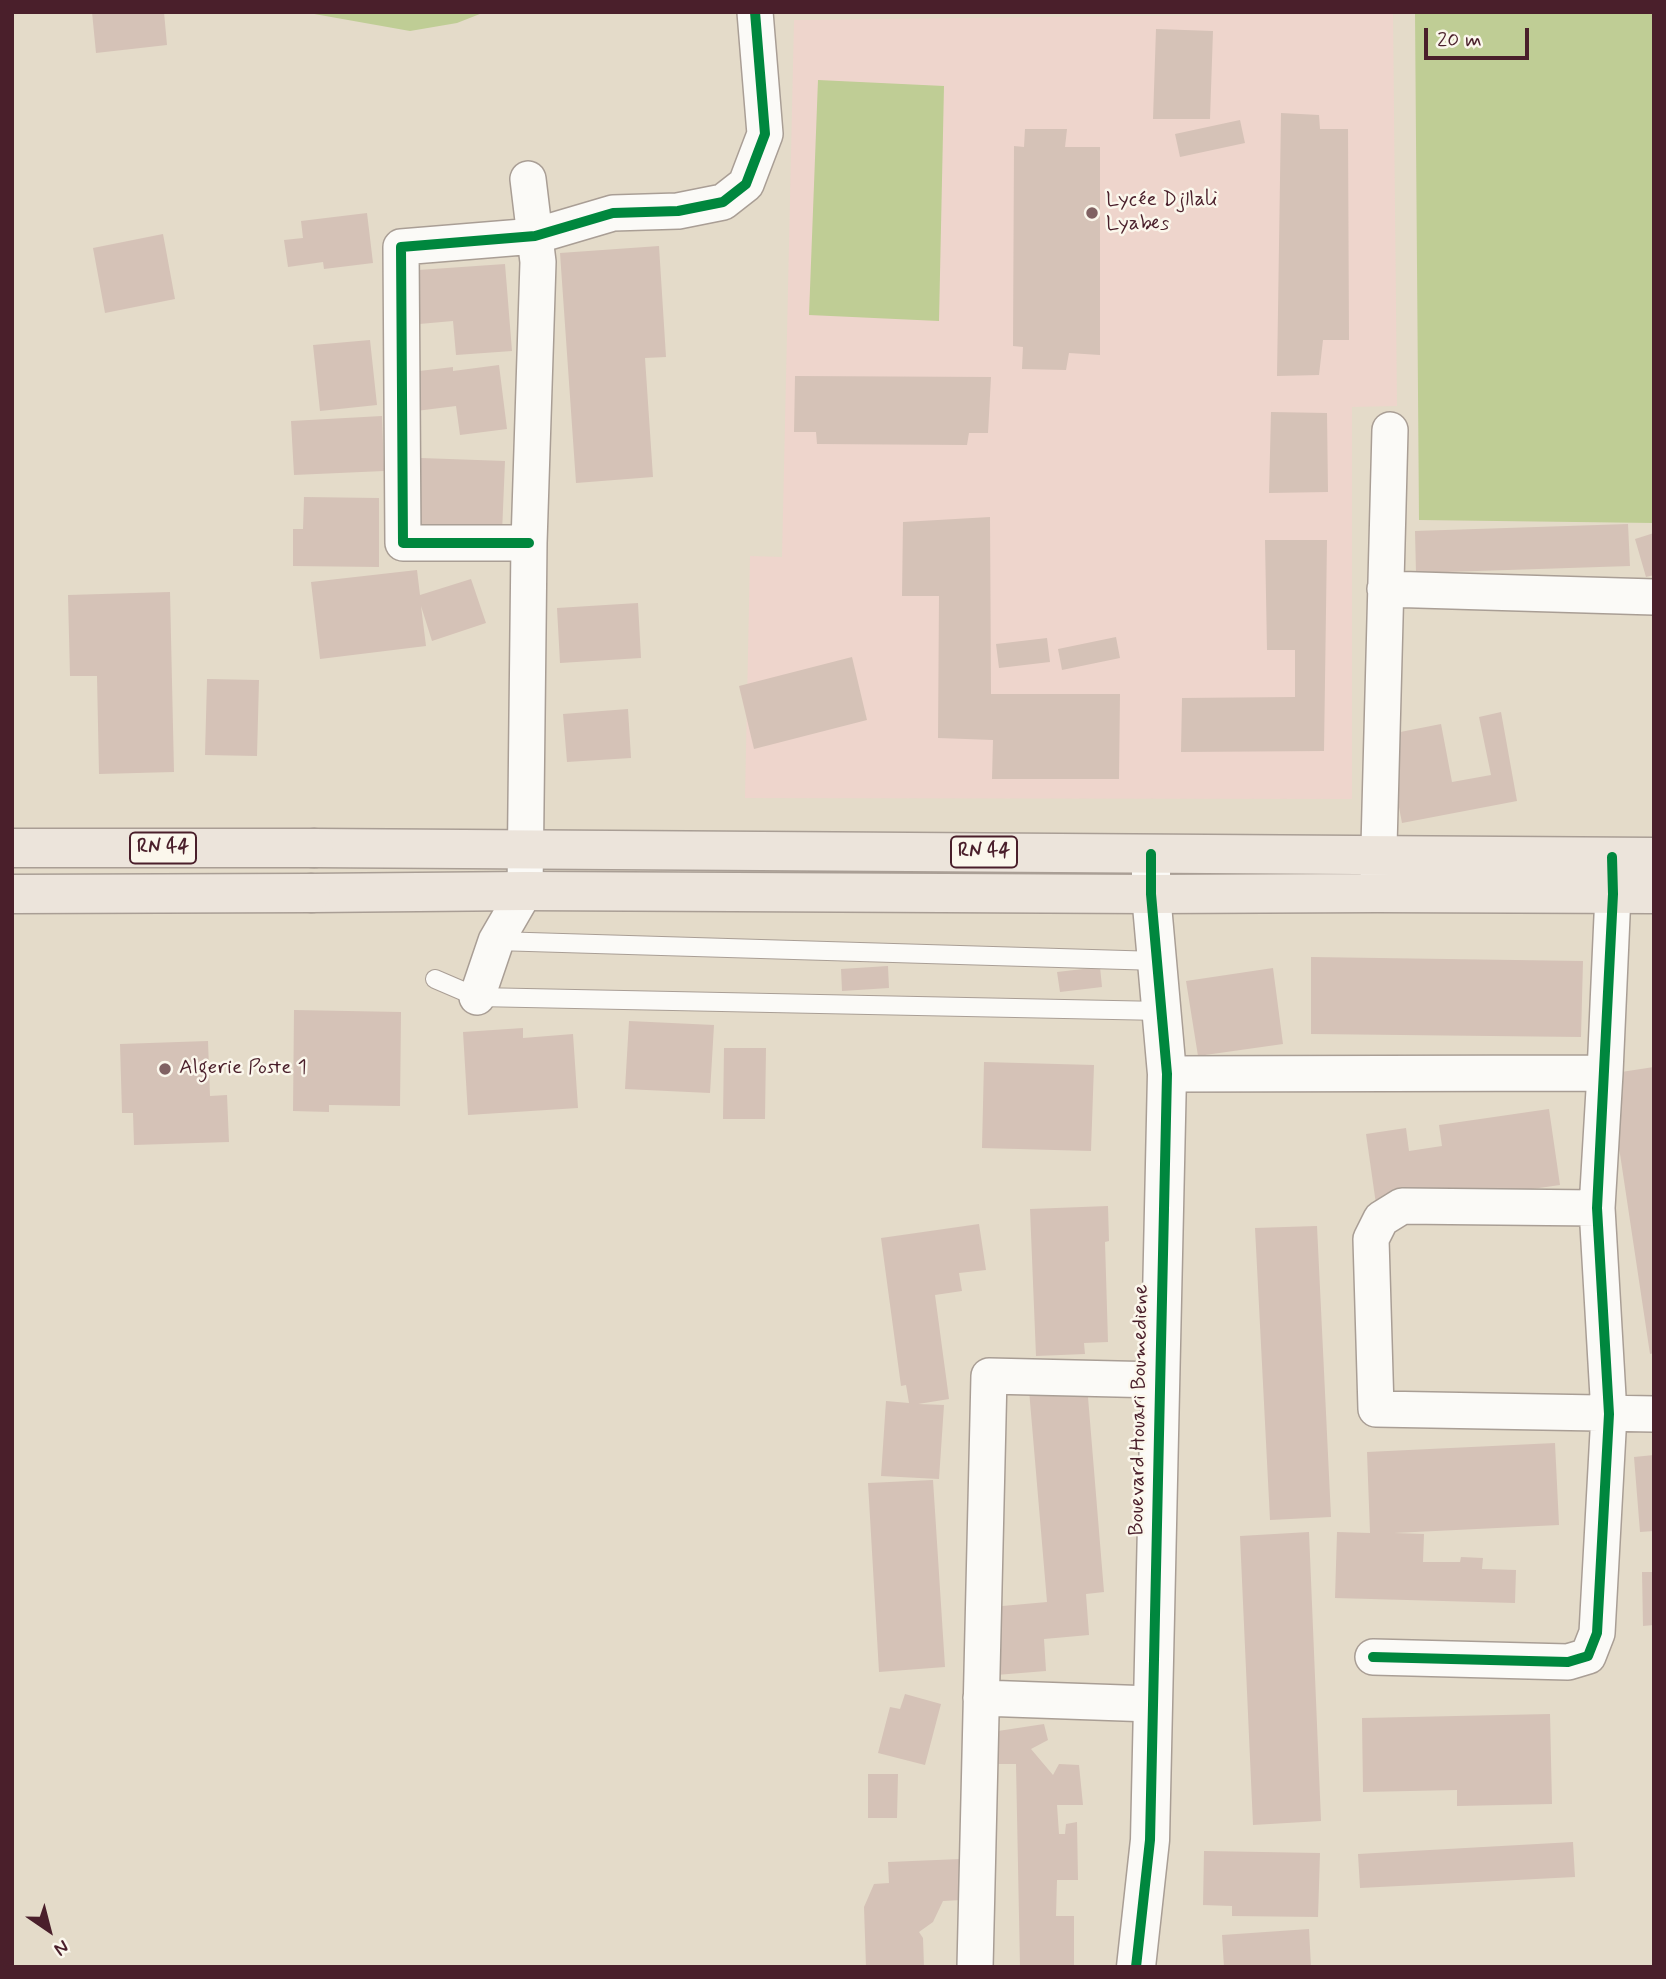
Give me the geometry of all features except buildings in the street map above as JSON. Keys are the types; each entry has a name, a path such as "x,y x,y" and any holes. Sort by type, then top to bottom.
{"main road":[{"name":"RN 44","path":"12,848 1151,854 1378,874 1612,876 1654,894"},
{"name":"RN 44","path":"1612,876 1654,858"},
{"name":"RN 44","path":"12,894 525,891 1151,894 1378,874"}],"street":[{"path":"529,543 403,543 401,247 535,236 613,213 678,211 723,202 746,184 765,134 755,12"},
{"path":"477,997 496,941 525,891 529,543 538,262 528,179"},
{"path":"1378,874 1390,430"},
{"path":"1385,589 1654,597"},
{"name":"Bouevard Houari Boumediene","path":"1136,1967 1150,1840 1167,1074 1151,894 1151,854"},
{"path":"1373,1657 1568,1662 1588,1656 1597,1633 1609,1414 1597,1208 1612,876"},
{"path":"1167,1074 1605,1073"},
{"path":"1597,1208 1402,1206 1381,1219 1371,1239 1376,1409 1654,1414"},
{"path":"975,1967 989,1376 1160,1380"},
{"path":"981,1698 1153,1704"}],"lane":[{"path":"496,941 1158,961"},
{"path":"435,979 477,997 1161,1011"}],"shaded area":[{"name":"Lycée Djllali Lyabes","path":"1393,13 1397,406 1352,407 1352,799 745,798 750,556 782,557 794,20"}],"green space":[{"path":"303,12 485,12 457,23 410,31"},
{"path":"1415,12 1654,12 1654,523 1419,520"},
{"path":"818,80 944,86 939,321 809,315"}],"cycle path":[{"path":"529,543 403,543 401,247 535,236 613,213 678,211 723,202 746,184 765,134 755,12"},
{"path":"1136,1967 1150,1840 1167,1074 1151,894 1151,854"},
{"path":"1373,1657 1568,1662 1588,1656 1597,1633 1609,1414 1597,1208 1613,894 1612,857"}],"place":[{"name":"Lycée Djllali Lyabes","path":"1092,213"},
{"name":"Algerie Poste 1","path":"165,1069"}]}
